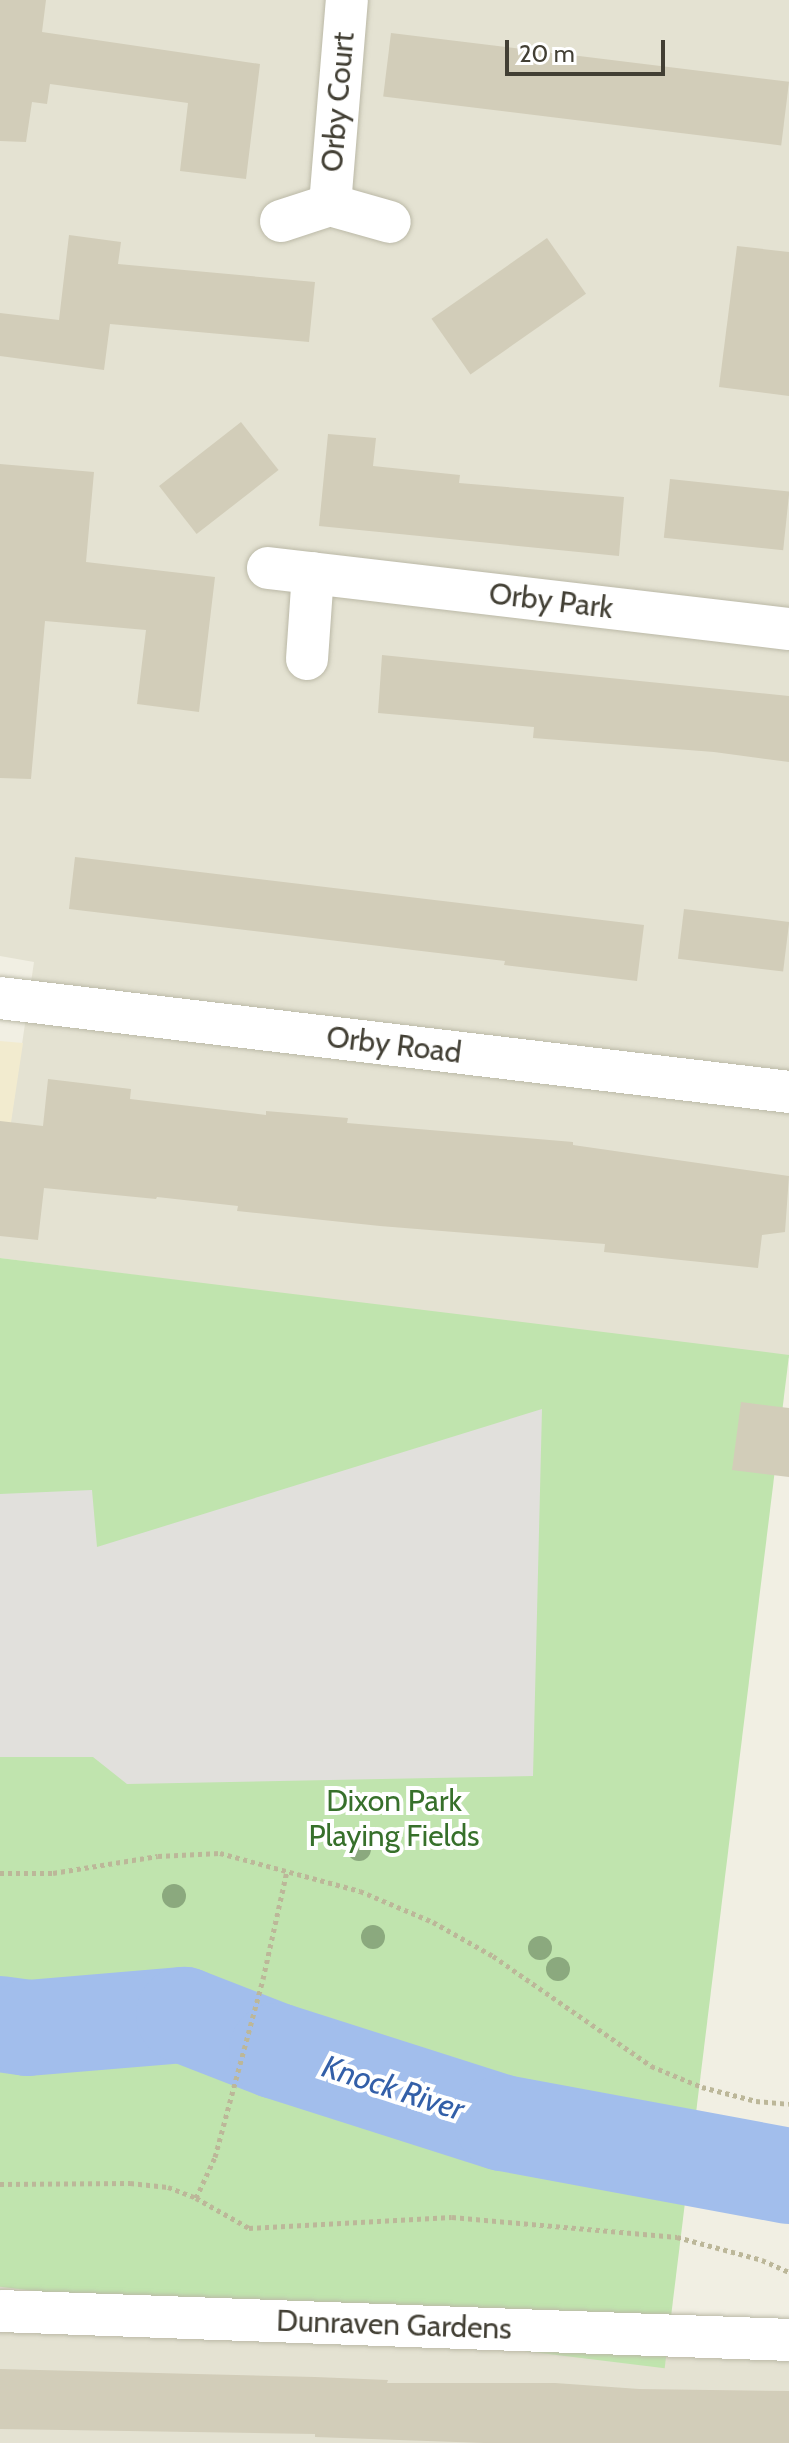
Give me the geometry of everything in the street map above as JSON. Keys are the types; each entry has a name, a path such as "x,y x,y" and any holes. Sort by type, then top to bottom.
{"street":[{"name":"Orby Court","path":"330,205 347,0"},
{"name":"Orby Court","path":"281,221 330,205 390,222"},
{"name":"Orby Park","path":"268,568 789,629"},
{"path":"307,659 313,573"},
{"name":"Orby Road","path":"0,998 789,1092"},
{"name":"Dunraven Gardens","path":"0,2311 789,2340"}],"path":[{"path":"0,1873 53,1873 158,1856 220,1853 360,1891 433,1922 493,1956 651,2066 702,2087 756,2101 789,2104"},
{"path":"196,2198 215,2157 263,1979 287,1871"},
{"path":"0,2184 130,2183 168,2187 196,2198 249,2228 452,2217 677,2237 762,2260 789,2272"}],"shaded area":[{"path":"0,0 789,0 789,1358 0,1258 0,1195 34,962 0,956"},
{"path":"0,1041 23,1043 0,1195"},
{"path":"542,1409 533,1776 127,1784 93,1757 0,1757 0,1494 92,1490 97,1547"},
{"path":"0,2279 789,2320 789,2443 0,2443"}],"green space":[{"name":"Dixon Park Playing Fields","path":"0,1258 789,1355 665,2368 0,2287"}],"building":[{"path":"0,0 46,0 42,32 260,64 246,179 180,171 188,103 50,84 47,104 32,102 26,142 0,141"},
{"path":"391,33 789,82 781,145 383,97"},
{"path":"69,235 121,242 118,264 315,282 309,342 110,324 104,370 0,356 0,313 59,320"},
{"path":"547,238 586,294 471,375 431,319"},
{"path":"737,246 789,252 789,396 719,387"},
{"path":"241,422 279,470 197,534 159,486"},
{"path":"328,434 376,438 373,466 460,475 459,483 624,497 619,556 319,526"},
{"path":"0,464 94,472 86,562 215,577 199,712 137,704 146,630 45,621 31,779 0,778"},
{"path":"670,479 789,492 783,550 664,538"},
{"path":"382,655 789,696 789,762 714,752 533,738 534,727 378,713"},
{"path":"75,857 644,925 637,981 504,965 505,961 69,909"},
{"path":"684,909 789,922 783,972 678,959"},
{"path":"48,1079 131,1089 130,1099 266,1115 266,1111 348,1118 347,1123 573,1142 573,1145 789,1176 785,1232 762,1235 758,1268 604,1252 605,1244 380,1226 237,1211 238,1206 44,1188 38,1240 0,1236 0,1121 43,1126"},
{"path":"741,1402 789,1408 789,1477 732,1470"},
{"path":"0,2369 315,2377 388,2380 387,2383 555,2383 639,2389 789,2391 789,2443 484,2443 315,2437 315,2434 0,2429"}],"waterway":[{"name":"Knock River","path":"0,2024 28,2028 184,2015 277,2051 503,2123 789,2176"}]}
